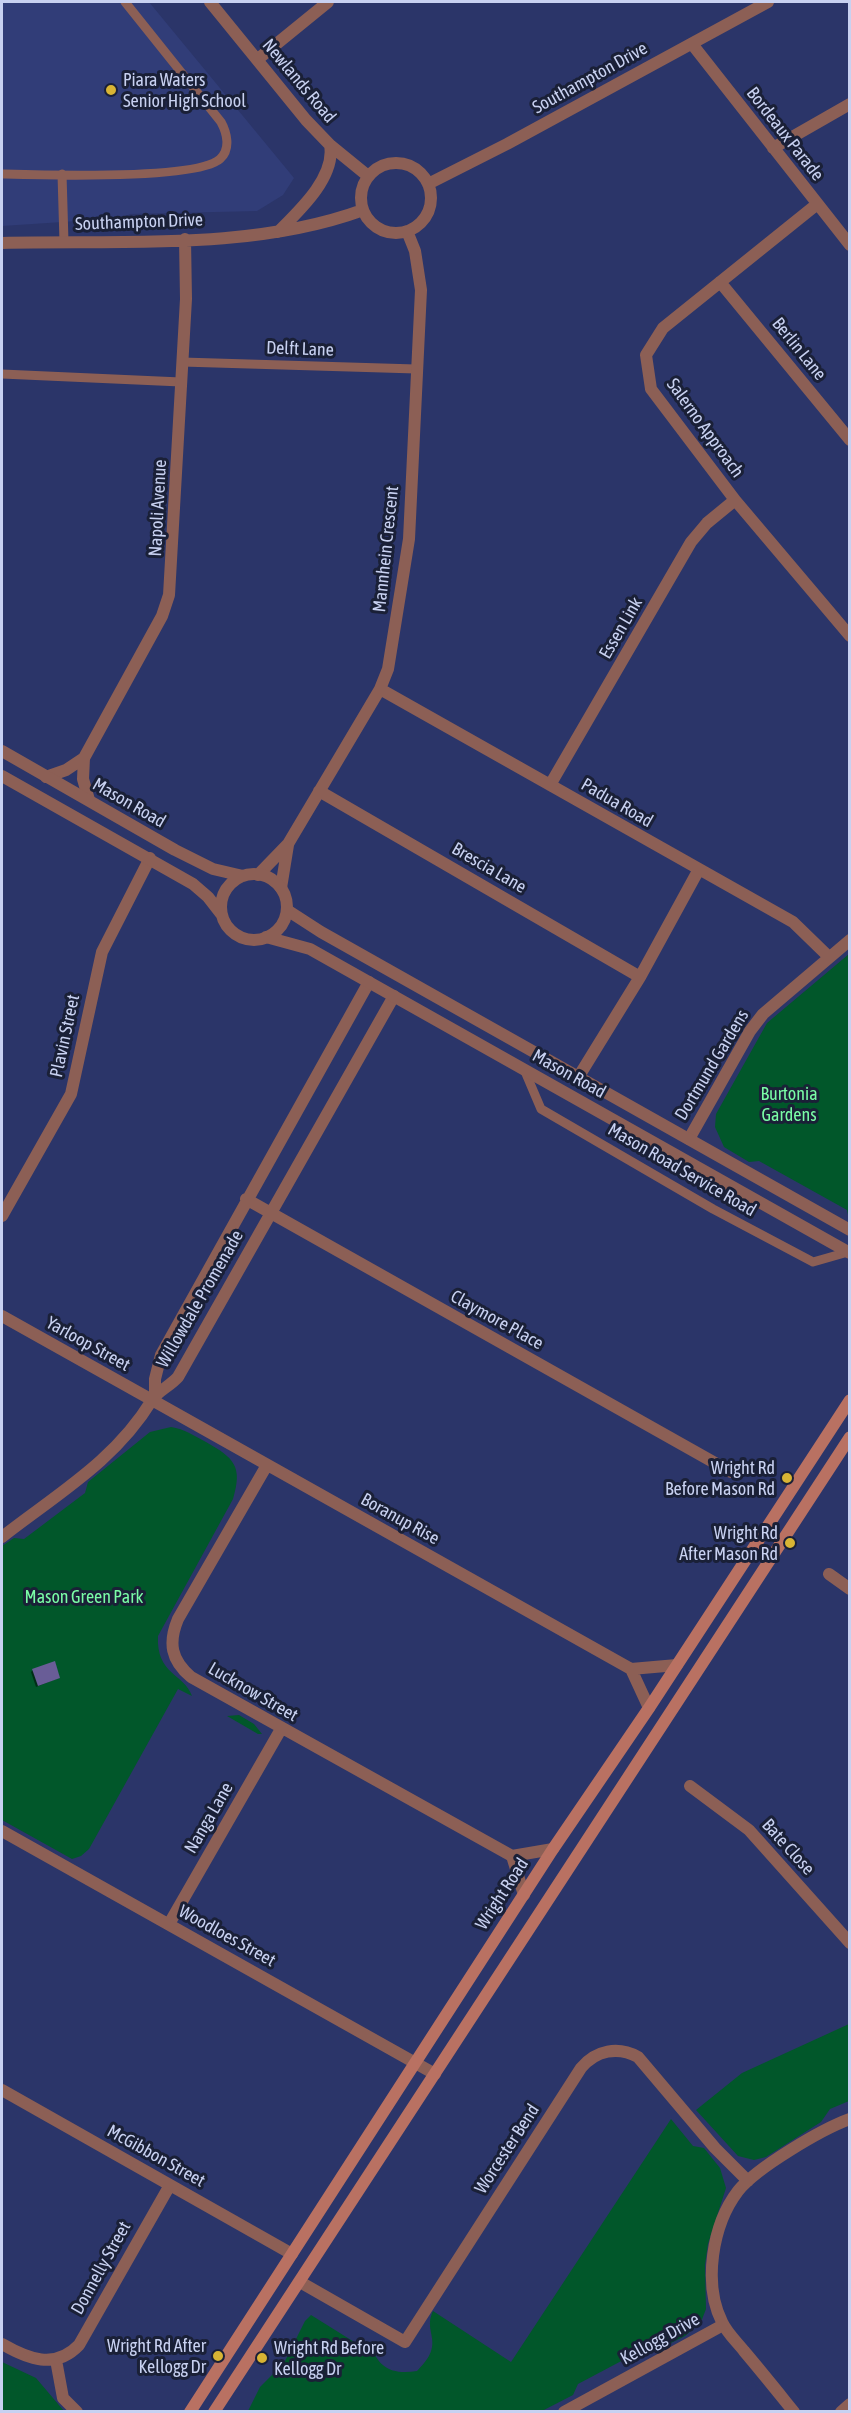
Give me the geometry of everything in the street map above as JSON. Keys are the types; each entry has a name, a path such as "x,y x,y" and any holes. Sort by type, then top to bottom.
{"main road":[{"name":"Wright Road","path":"190,2412 553,1849 649,1708 849,1400"},
{"path":"214,2412 849,1437"}],"street":[{"name":"Newlands Road","path":"210,2 306,120 330,145 368,176"},
{"path":"258,59 328,2"},
{"name":"Southampton Drive","path":"428,184 768,2"},
{"name":"Bordeaux Parade","path":"692,44 849,245"},
{"path":"772,148 849,104"},
{"path":"278,232 296,214 329,169 330,145"},
{"path":"388,164 400,164 421,174 428,184 430,195 425,217 407,231 386,231 368,219 363,210 362,187 368,176 388,164"},
{"name":"Salerno Approach","path":"816,205 663,328 646,354 651,389 735,500 849,636"},
{"name":"Southampton Drive","path":"2,243 185,239 278,232 316,225 363,210"},
{"name":"Mannhein Crescent","path":"258,875 288,844 380,689 388,669 406,564 421,290 415,251 407,231"},
{"name":"Napoli Avenue","path":"84,758 162,616 169,595 182,362 185,239"},
{"name":"Berlin Lane","path":"720,282 849,440"},
{"name":"Essen Link","path":"550,785 691,542 707,523 735,500"},
{"name":"Padua Road","path":"380,689 793,922 829,957"},
{"name":"Mason Road","path":"2,751 204,864 243,876"},
{"path":"46,777 66,770 84,758"},
{"path":"84,758 83,779 88,800"},
{"name":"Mason Road","path":"2,776 193,884 208,897 222,915"},
{"name":"Brescia Lane","path":"319,791 640,978"},
{"name":"Mannhein Crescent","path":"281,888 288,844"},
{"name":"Plavin Street","path":"2,1216 70,1094 102,952 150,858"},
{"path":"579,1076 640,978 699,871"},
{"path":"243,876 267,877 281,888 287,910 281,927 266,937 248,939 239,936 226,924 222,915 223,896 228,887 243,876"},
{"name":"Mason Road","path":"287,910 321,932 849,1230"},
{"name":"Mason Road","path":"266,937 310,949 849,1252"},
{"name":"Dortmund Gardens","path":"689,1139 750,1031 763,1014 849,940"},
{"name":"Willowdale Promenade","path":"153,1397 161,1355 369,982"},
{"name":"Willowdale Promenade","path":"2,1537 95,1468 119,1446 153,1397 170,1387 178,1377 394,996"},
{"name":"Claymore Place","path":"246,1199 731,1472"},
{"name":"Yarloop Street","path":"2,1316 153,1397"},
{"name":"Boranup Rise","path":"153,1397 267,1465 632,1669"},
{"name":"Lucknow Street","path":"267,1465 171,1636 179,1667 191,1677 281,1729 512,1856"},
{"path":"829,1574 849,1589"},
{"path":"649,1708 632,1669 677,1665"},
{"name":"Nanga Lane","path":"169,1924 281,1729"},
{"name":"Bate Close","path":"690,1786 749,1830 849,1943"},
{"name":"Woodloes Street","path":"2,1831 435,2074"},
{"path":"524,1894 512,1856 553,1849"},
{"name":"Worcester Bend","path":"300,2282 405,2342 581,2068 595,2055 605,2052 621,2050 638,2057 715,2148 748,2181"},
{"name":"McGibbon Street","path":"2,2090 292,2254"},
{"name":"Kellogg Drive","path":"564,2412 723,2325 715,2303 713,2284 716,2242 729,2206 748,2181 785,2154 849,2119"},
{"name":"Donnelly Street","path":"56,2360 69,2355 79,2345 170,2185"},
{"path":"723,2325 794,2412"},
{"path":"2,2344 29,2358 56,2360 63,2398 76,2412"},
{"path":"841,2412 849,2404"}],"lane":[{"path":"2,174 185,170 214,163 225,152 227,135 221,122 125,2"},
{"path":"62,174 64,242"},
{"name":"Delft Lane","path":"182,362 416,369"},
{"path":"2,374 181,382"},
{"name":"Mason Road Service Road","path":"524,1069 541,1109 713,1209 813,1262 849,1252"}],"shaded area":[{"name":"Piara Waters Senior High School","path":"2,2 149,2 294,178 283,195 257,211 130,214 123,218 2,226"}],"green space":[{"name":"Burtonia Gardens","path":"849,954 849,1220 847,1210 759,1161 749,1162 724,1147 715,1127 716,1114 767,1023"},
{"name":"Mason Green Park","path":"171,1427 189,1433 223,1453 234,1464 237,1478 233,1499 158,1636 161,1659 183,1682 192,1696 178,1689 89,1849 81,1856 72,1859 2,1820 2,1546 14,1538 24,1539 85,1493 88,1482 150,1432"},
{"path":"239,1715 254,1724 262,1734 258,1734 227,1716"},
{"path":"849,2024 849,2101 830,2109 821,2122 766,2157 754,2160 738,2156 696,2110 742,2073"},
{"path":"671,2119 693,2146 704,2148 720,2168 726,2188 708,2244 705,2265 706,2309 701,2322 685,2336 655,2351 644,2349 578,2384 573,2395 542,2411 248,2411 260,2387 284,2363 305,2321 311,2315 359,2345 370,2342 381,2364 400,2372 417,2371 431,2353 430,2319 433,2311 511,2362"},
{"path":"2,2362 36,2378 64,2411 2,2411"}],"building":[{"path":"55,1661 60,1678 38,1686 32,1669"}],"place":[{"name":"Piara Waters Senior High School","path":"111,90"},
{"name":"Wright Rd Before Mason Rd","path":"787,1478"},
{"name":"Wright Rd After Mason Rd","path":"790,1543"},
{"name":"Wright Rd After Kellogg Dr","path":"218,2356"},
{"name":"Wright Rd Before Kellogg Dr","path":"262,2358"}]}
